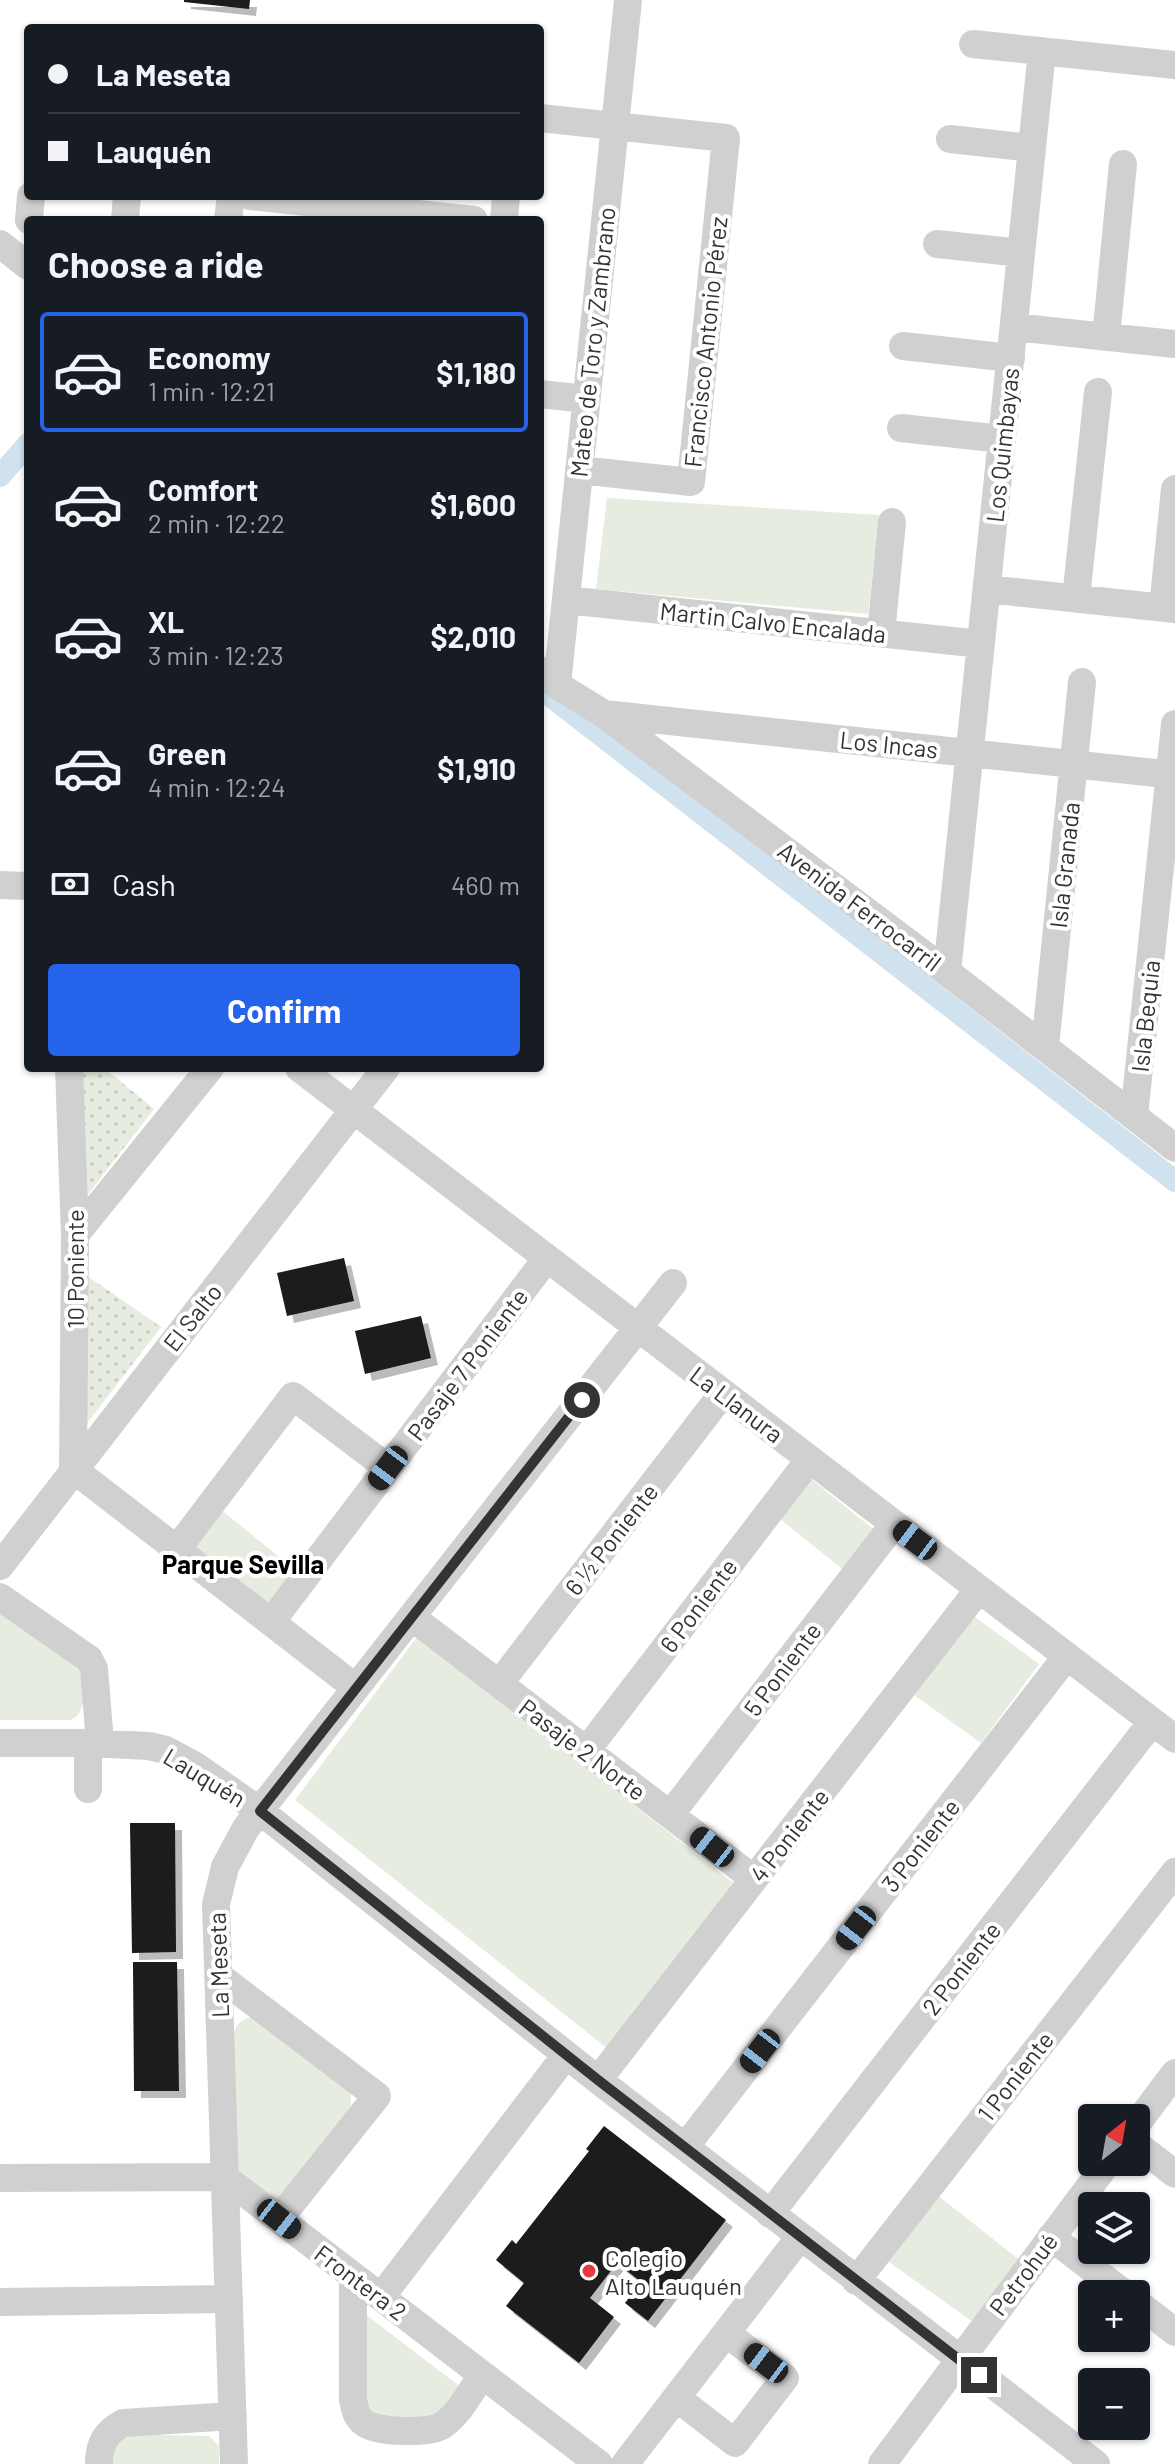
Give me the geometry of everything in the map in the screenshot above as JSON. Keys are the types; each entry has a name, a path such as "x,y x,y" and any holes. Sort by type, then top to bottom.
{"street":[{"name":"Mateo de Toro y Zambrano","path":"548,677 566,600 626,0"},
{"path":"973,44 1175,65"},
{"name":"Los Quimbayas","path":"947,972 1042,51"},
{"path":"544,118 614,126"},
{"name":"Francisco Antonio Pérez","path":"579,470 691,482 726,138 614,126"},
{"path":"950,139 1032,148"},
{"path":"1106,337 1123,164"},
{"path":"287,200 437,216"},
{"path":"0,244 24,254"},
{"path":"937,244 1021,253"},
{"path":"1014,327 1175,344"},
{"path":"903,346 1011,358"},
{"path":"1076,598 1098,392"},
{"path":"544,394 586,399"},
{"path":"901,428 1002,439"},
{"path":"987,589 1169,608 1175,489"},
{"path":"881,633 892,522"},
{"name":"Martin Calvo Encalada","path":"566,600 981,644"},
{"name":"Avenida Ferrocarril","path":"548,677 604,714 1159,1133"},
{"name":"Isla Granada","path":"1045,1047 1082,682"},
{"name":"Los Incas","path":"604,714 1172,774"},
{"name":"Isla Bequia","path":"1159,1133 1175,724"},
{"path":"0,885 24,886"},
{"name":"10 Poniente","path":"69,1072 75,1235 73,1469"},
{"path":"75,1235 207,1072"},
{"name":"La Llanura","path":"304,1072 1175,1739"},
{"name":"El Salto","path":"0,1566 383,1072"},
{"name":"Pasaje 7 Poniente","path":"271,1622 547,1258"},
{"name":"La Meseta","path":"234,2464 216,1904 219,1885 234,1847 260,1811 673,1283"},
{"name":"6 ½ Poniente","path":"499,1684 723,1393"},
{"path":"177,1549 293,1396 388,1468"},
{"name":"6 Poniente","path":"586,1751 810,1459"},
{"path":"73,1469 356,1688"},
{"name":"5 Poniente","path":"670,1815 894,1524"},
{"name":"4 Poniente","path":"598,2080 979,1589"},
{"path":"0,1597 93,1665 94,1743 88,1789"},
{"name":"Pasaje 2 Norte","path":"413,1618 754,1879"},
{"name":"3 Poniente","path":"685,2147 1067,1656"},
{"name":"2 Poniente","path":"770,2214 1152,1722"},
{"name":"Lauquén","path":"0,1743 140,1745 166,1750 194,1765 260,1811 598,2080 1096,2464"},
{"name":"1 Poniente","path":"856,2281 1175,1872"},
{"path":"220,1977 377,2096 279,2219"},
{"path":"381,2297 566,2055"},
{"path":"1150,2106 1175,2073"},
{"path":"1150,2155 1175,2174"},
{"name":"Petrohué","path":"883,2464 1097,2176"},
{"path":"0,2178 224,2177"},
{"name":"Frontera 2","path":"224,2177 599,2464"},
{"path":"625,2464 800,2237"},
{"path":"1051,2237 1107,2280"},
{"path":"353,2276 353,2400 362,2421 382,2430 435,2430 451,2419 482,2375"},
{"path":"0,2302 229,2299"},
{"path":"1150,2313 1175,2332"},
{"path":"677,2398 735,2443 785,2378 726,2333"},
{"path":"99,2464 99,2453 110,2430 123,2423 233,2416"}],"shaded area":[{"path":"607,498 879,515 868,614 596,589"},
{"path":"79,1072 109,1072 154,1109 79,1206"},
{"path":"83,1273 161,1327 85,1426"},
{"path":"811,1479 877,1532 846,1572 779,1518"},
{"path":"220,1509 297,1571 264,1608 189,1548"},
{"path":"0,1609 78,1667 83,1704 71,1720 0,1720"},
{"path":"968,1612 1039,1664 981,1743 910,1692"},
{"path":"417,1637 735,1884 608,2049 295,1800"},
{"path":"254,2017 351,2092 351,2106 283,2196 274,2200 234,2167 233,2035 240,2022"},
{"path":"936,2194 1022,2262 973,2322 889,2262"},
{"path":"361,2311 462,2388 441,2418 367,2417"},
{"path":"121,2434 209,2436 219,2446 219,2464 110,2464 110,2449"}],"building":[{"path":"184,0 250,0 249,9"},
{"path":"344,1258 354,1301 287,1316 277,1273"},
{"path":"421,1316 431,1358 365,1374 355,1331"},
{"path":"130,1823 175,1823 176,1952 132,1953"},
{"path":"133,1962 177,1962 179,2091 134,2091"},
{"name":"Colegio Alto Lauquén","path":"604,2126 726,2220 648,2321 625,2303 641,2282 617,2263 590,2298 614,2317 579,2363 506,2306 524,2283 496,2260 512,2240 516,2244 589,2151 586,2149"}],"waterway":[{"path":"0,476 24,449"},
{"path":"544,691 1175,1181"}],"place":[{"name":"Colegio Alto Lauquén","path":"589,2271"}],"district":[{"name":"Parque Sevilla","path":"243,1563"}],"route":[{"path":"582,1400 260,1811 598,2080 979,2375"}]}
